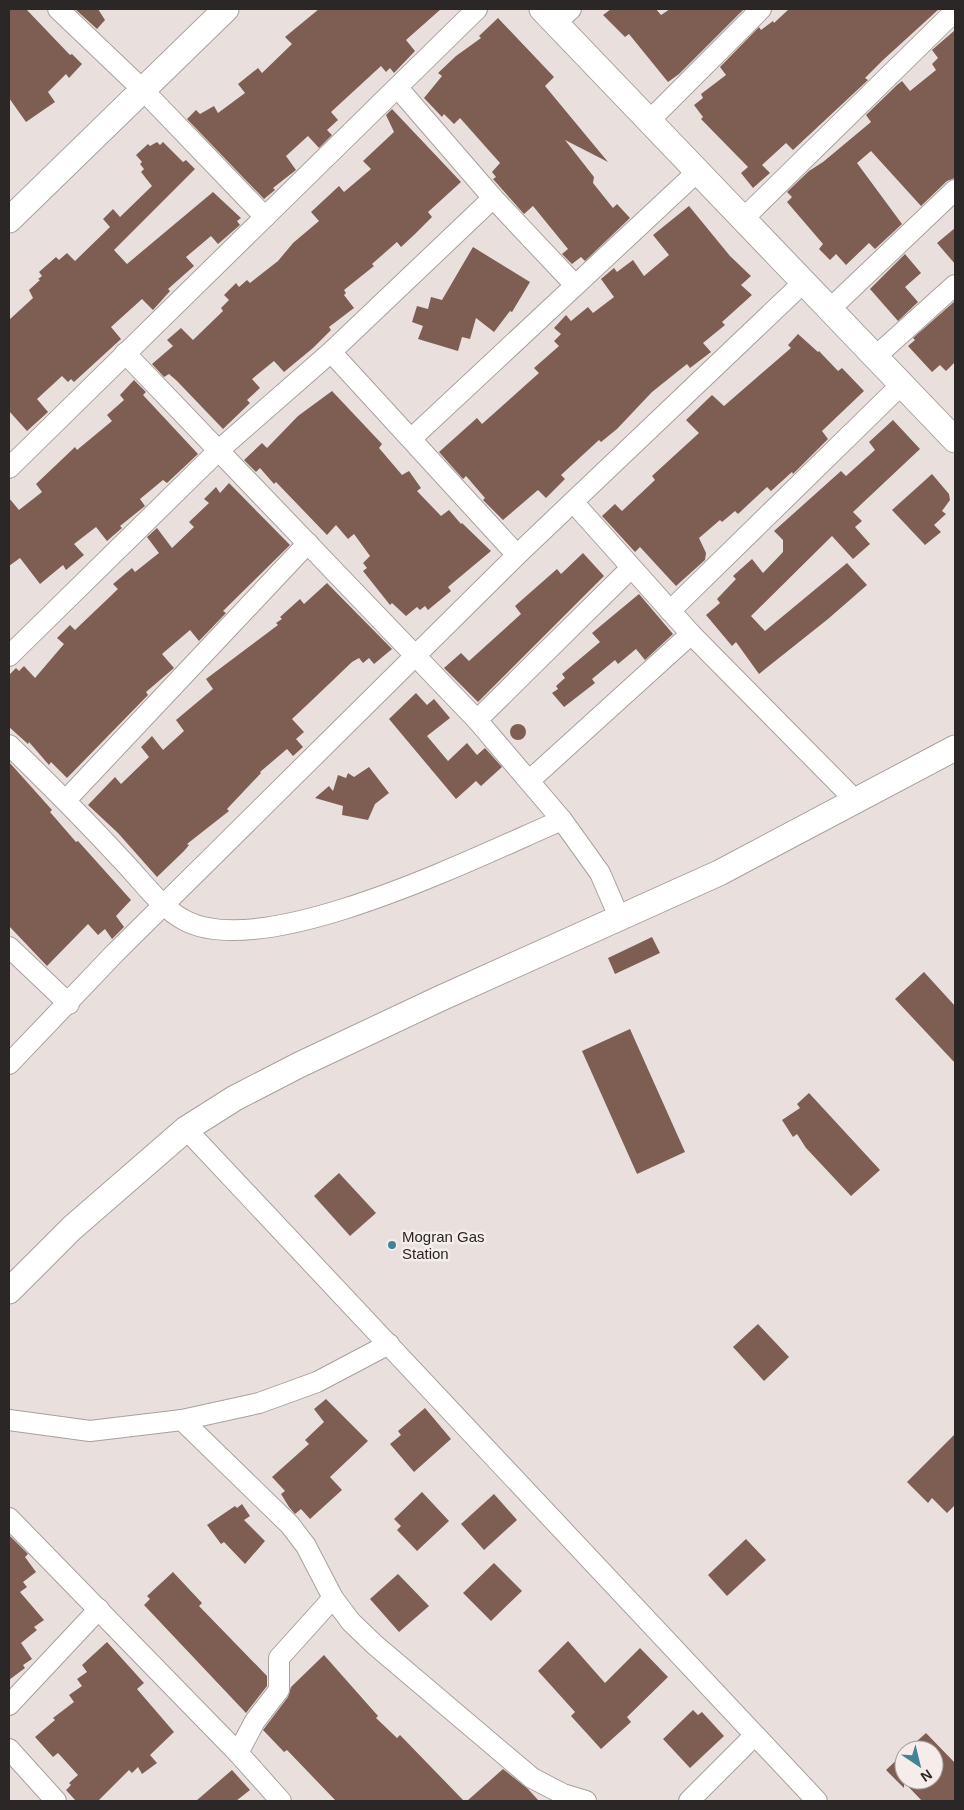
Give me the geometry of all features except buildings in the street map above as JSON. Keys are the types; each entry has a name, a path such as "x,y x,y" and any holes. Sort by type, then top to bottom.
{"street":[{"path":"58,9 142,89 266,217"},
{"path":"9,220 226,9"},
{"path":"9,468 477,9"},
{"path":"650,120 761,9"},
{"path":"744,218 955,11"},
{"path":"557,14 650,120 955,440"},
{"path":"398,88 493,198 575,286"},
{"path":"412,438 698,171"},
{"path":"830,308 955,190"},
{"path":"9,656 219,450 331,352 493,198"},
{"path":"9,1064 69,1004 115,954 517,555 805,282"},
{"path":"874,357 955,285"},
{"path":"331,352 412,438 517,555"},
{"path":"125,353 308,543 414,657 478,720 562,820 600,873 619,917"},
{"path":"670,611 902,384"},
{"path":"574,503 691,634 855,800"},
{"path":"66,800 308,543"},
{"path":"478,720 631,568"},
{"path":"530,780 691,634"},
{"path":"9,745 66,800 165,906 185,921 212,930 277,927 344,909 413,884 562,820"},
{"path":"9,1291 72,1228 186,1128 235,1098 299,1065 619,917 719,873 955,748"},
{"path":"9,947 69,1004"},
{"path":"186,1128 754,1736 817,1801"},
{"path":"9,1420 90,1431 182,1420 259,1403 317,1382 389,1344"},
{"path":"182,1420 290,1525 306,1546 333,1598 351,1622 375,1645 532,1778 563,1794 586,1801"},
{"path":"9,1518 238,1753 281,1801"},
{"path":"238,1753 255,1720 279,1690 279,1658 333,1598"},
{"path":"9,1705 99,1610"},
{"path":"689,1801 754,1736"},
{"path":"9,1749 56,1801"}],"place":[{"name":"Mogran Gas Station","path":"392,1245"}]}
